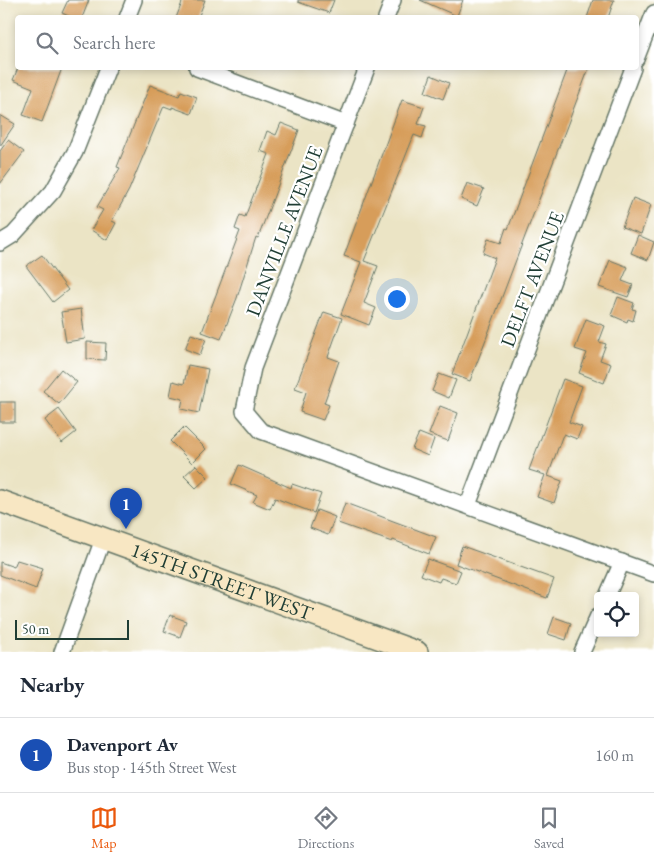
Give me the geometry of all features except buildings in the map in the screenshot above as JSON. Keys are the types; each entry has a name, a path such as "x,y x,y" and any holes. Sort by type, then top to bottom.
{"street":[{"path":"128,15 134,0"},
{"path":"387,15 393,0"},
{"path":"639,51 654,13"},
{"path":"0,243 13,236 53,191 75,152 107,70"},
{"path":"202,70 346,124"},
{"name":"DANVILLE AVENUE","path":"366,70 253,368 244,411 261,430 468,505"},
{"name":"DELFT AVENUE","path":"468,505 632,70"},
{"name":"145TH STREET WEST","path":"0,501 417,652"},
{"path":"468,505 654,574"},
{"path":"62,652 103,539"},
{"path":"609,592 622,562"},
{"path":"582,652 594,625"}],"place":[{"name":"Davenport Av","path":"126,529"}]}
